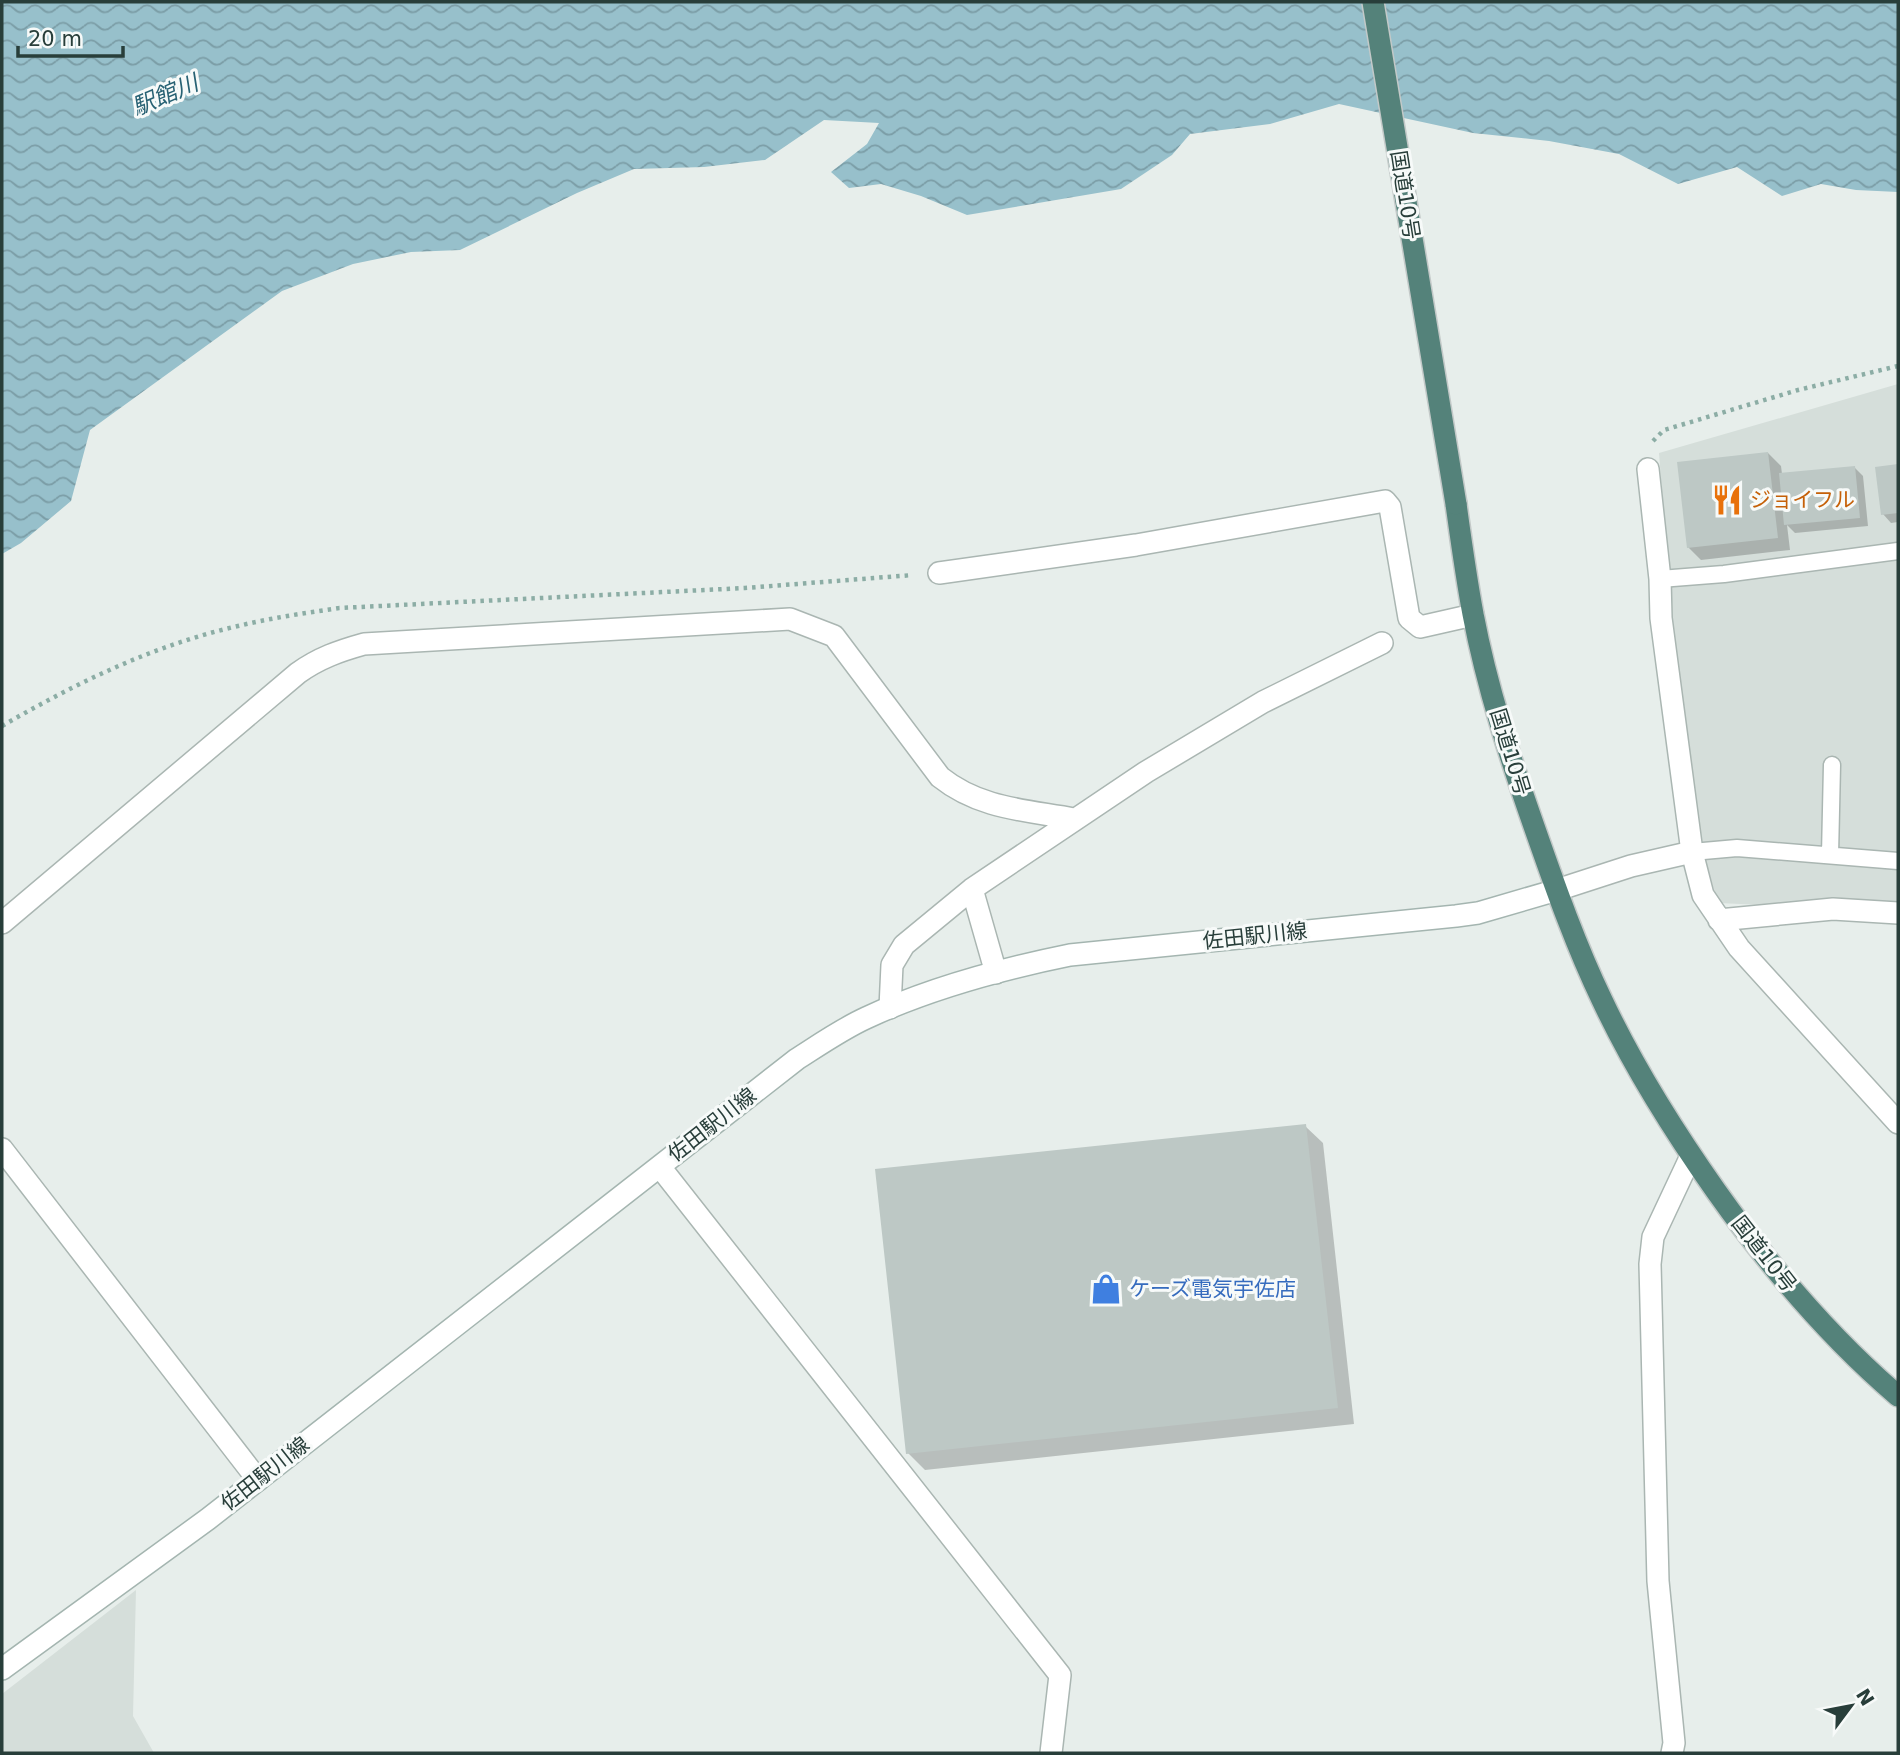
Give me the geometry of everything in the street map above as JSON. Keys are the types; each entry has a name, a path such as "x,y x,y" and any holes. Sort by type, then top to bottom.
{"highway":[{"name":"国道10号","path":"1373,2 1473,615 1502,732 1557,890 1596,987 1624,1045 1691,1156 1752,1241 1798,1298 1862,1366 1898,1396"}],"street":[{"path":"1648,469 1660,579 1661,618 1692,852 1703,895 1739,948 1898,1124"},
{"path":"939,573 1136,545 1385,500 1390,507 1409,618 1420,627 1473,615"},
{"path":"2,923 298,673 315,660 364,644 790,619 834,636 940,777 959,792 987,804 1074,819"},
{"path":"890,1008 892,965 904,945 972,889 1146,772 1264,702 1382,643"},
{"name":"佐田駅川線","path":"2,1669 258,1480 797,1059 865,1018 951,985 1070,955 1478,913 1631,866 1692,852"},
{"path":"972,889 996,973"},
{"path":"1719,920 1833,909 1898,913"},
{"path":"2,1149 258,1480"},
{"path":"1672,1753 1674,1743 1658,1581 1650,1264 1653,1237 1691,1156"},
{"path":"660,1167 1060,1675 1051,1753"}],"lane":[{"path":"1660,579 1724,574 1898,551"},
{"path":"1830,855 1832,765"},
{"path":"1692,852 1737,848 1898,861"}],"path":[{"path":"1648,469 1651,445 1655,437 1664,430 1798,390 1898,366"}],"shaded area":[{"path":"1898,384 1898,911 1718,903 1694,821 1672,622 1659,453"},
{"path":"136,1590 133,1716 154,1753 2,1753 2,1694"}],"water":[{"name":"駅館川","path":"2,2 1898,2 1898,192 1856,190 1821,184 1782,196 1737,167 1678,184 1619,154 1549,141 1473,133 1339,104 1270,124 1190,134 1172,155 1121,189 967,215 921,196 881,184 849,188 831,172 867,144 879,123 824,120 765,160 704,167 634,169 577,193 460,250 411,252 353,264 282,291 90,430 71,501 21,543 2,554"}],"building":[{"name":"ジョイフル","path":"1768,452 1778,538 1687,548 1677,462"},
{"path":"1898,464 1898,513 1881,515 1875,467"},
{"path":"1855,466 1860,518 1784,525 1779,473"},
{"name":"ケーズ電気宇佐店","path":"1306,1124 1338,1408 906,1454 875,1169"}],"place":[{"name":"ジョイフル","path":"1727,500"},
{"name":"ケーズ電気宇佐店","path":"1106,1289"}]}
